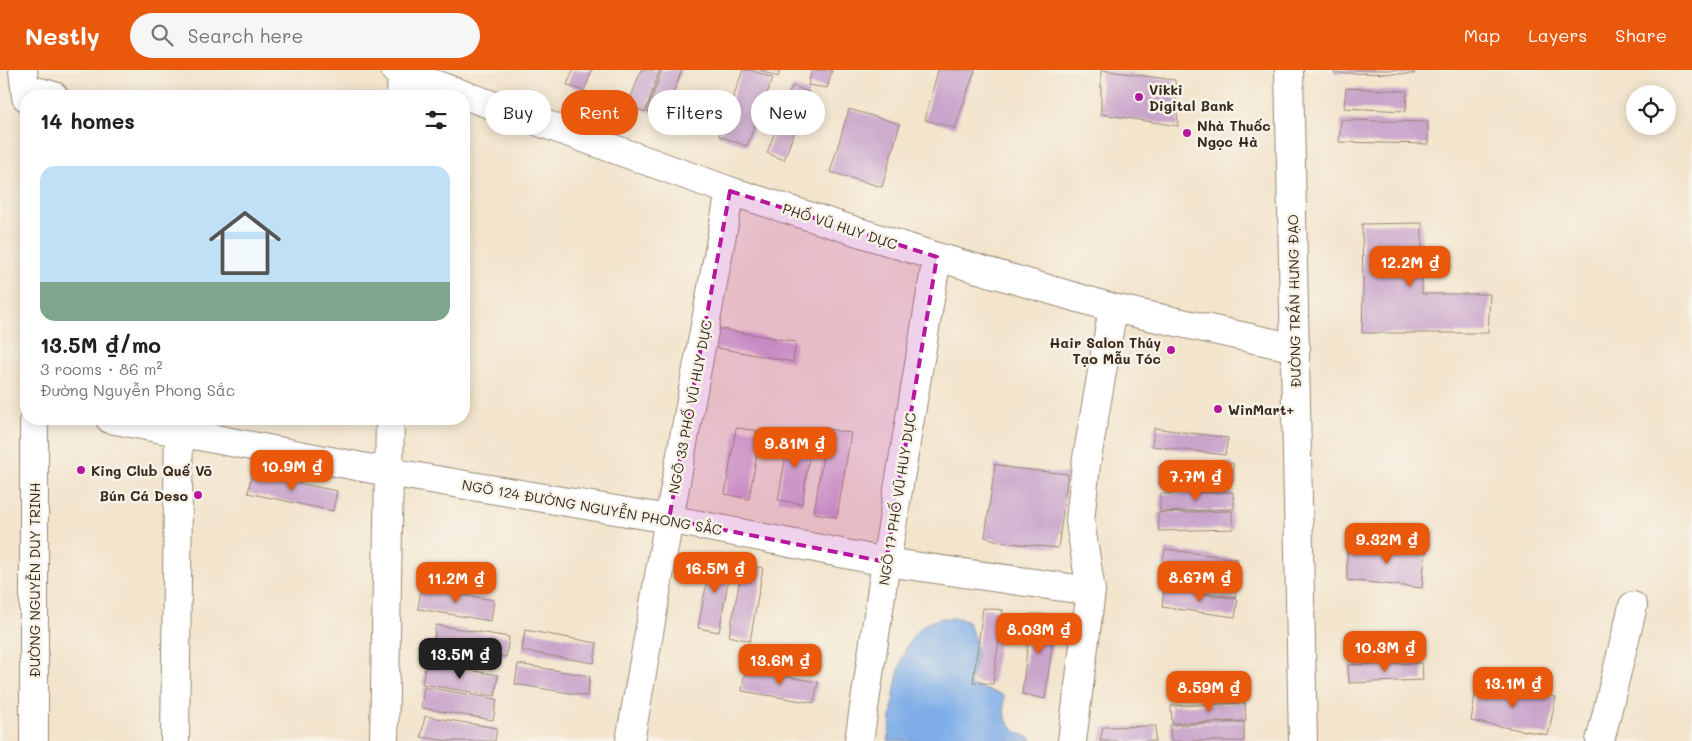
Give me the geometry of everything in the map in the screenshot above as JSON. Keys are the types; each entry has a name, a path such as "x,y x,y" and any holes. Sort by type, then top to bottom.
{"main road":[{"name":"ĐƯỜNG TRẦN HƯNG ĐẠO","path":"1289,70 1303,741"},
{"name":"PHỐ VŨ HUY DỰC","path":"400,77 438,90"},
{"path":"25,85 38,90"},
{"name":"PHỐ VŨ HUY DỰC","path":"470,101 730,191 937,257 1112,308 1296,348"},
{"name":"NGÕ 33 PHỐ VŨ HUY DỰC","path":"630,741 730,191"},
{"name":"NGÕ 17 PHỐ VŨ HUY DỰC","path":"859,741 886,562 937,257"},
{"path":"1072,741 1091,591 1080,521 1086,464 1112,308"},
{"name":"ĐƯỜNG NGUYỄN DUY TRINH","path":"34,425 34,741"},
{"path":"384,741 390,425"},
{"path":"175,741 179,426"},
{"name":"NGÕ 124 ĐƯỜNG NGUYỄN PHONG SẮC","path":"179,426 388,472 669,519 886,562 1091,591"},
{"path":"1600,741 1634,606"}],"highlighted area":[{"path":"730,191 937,257 886,562 669,519"}],"water":[{"path":"943,618 958,618 967,621 976,646 970,685 1004,695 1004,710 1008,722 1017,732 1031,738 1031,741 888,741 897,680 906,649 913,637 924,625"}],"building":[{"path":"573,70 592,70 584,90 567,85"},
{"path":"641,70 660,70 653,90 648,90 648,104 645,112 638,109 638,90 634,90"},
{"path":"662,70 682,70 674,90 655,90"},
{"path":"743,70 751,70 773,78 768,90 751,90 751,135 747,146 719,136 741,135 741,90 736,90"},
{"path":"760,70 780,70 778,77"},
{"path":"812,70 832,70 827,88 808,85"},
{"path":"938,70 975,70 955,128 925,120"},
{"name":"Vikki Digital Bank","path":"1101,70 1175,80 1178,126 1101,114"},
{"path":"1334,70 1414,70 1414,74 1334,73"},
{"path":"792,86 803,90 791,90"},
{"path":"1346,88 1407,91 1406,111 1344,108"},
{"path":"849,109 900,124 882,187 830,172"},
{"path":"1341,120 1428,122 1428,144 1339,142"},
{"path":"774,135 793,135 784,160 767,153"},
{"path":"1422,223 1422,294 1490,294 1488,333 1362,333 1362,224"},
{"path":"716,328 796,342 793,362 713,347"},
{"path":"736,428 761,431 749,499 725,494"},
{"path":"1154,428 1228,438 1225,455 1152,446"},
{"path":"827,429 851,433 837,517 814,513"},
{"path":"790,432 812,437 802,504 778,500"},
{"path":"1233,463 1234,480 1160,483 1160,465"},
{"path":"995,464 1012,468 1068,474 1058,548 1002,542 985,537"},
{"path":"252,473 337,491 333,511 248,493"},
{"path":"1233,492 1234,509 1160,512 1160,494"},
{"path":"1232,511 1233,529 1159,531 1158,513"},
{"path":"1347,547 1427,547 1422,588 1347,580"},
{"path":"1165,549 1238,559 1236,576 1162,567"},
{"path":"712,555 732,559 719,632 698,628"},
{"path":"743,564 763,568 750,641 729,636"},
{"path":"1165,569 1238,579 1235,597 1162,587"},
{"path":"421,588 494,600 491,621 418,609"},
{"path":"1164,589 1238,599 1235,617 1162,607"},
{"path":"983,608 1003,610 993,684 973,682"},
{"path":"1031,614 1056,615 1045,699 1022,694"},
{"path":"436,625 509,637 506,657 433,646"},
{"path":"525,630 597,643 594,663 522,651"},
{"path":"426,663 498,675 495,696 422,684"},
{"path":"1422,663 1423,680 1349,683 1348,665"},
{"path":"518,664 590,676 587,696 515,684"},
{"path":"745,670 818,682 814,703 742,691"},
{"path":"1477,683 1556,697 1548,735 1471,721"},
{"path":"424,687 497,699 493,720 421,708"},
{"path":"1245,703 1246,721 1172,723 1171,706"},
{"path":"425,716 497,728 495,741 448,741 421,737"},
{"path":"1244,722 1244,741 1171,741 1170,725"},
{"path":"1156,726 1155,741 1100,741 1103,727"}],"place":[{"name":"Vikki Digital Bank","path":"1139,97"},
{"name":"Nhà Thuốc Ngọc Hà","path":"1187,133"},
{"name":"Hair Salon Thúy Tạo Mẫu Tóc","path":"1171,350"},
{"name":"WinMart+","path":"1218,409"},
{"name":"King Club Quế Võ","path":"81,470"},
{"name":"Bún Cá Deso","path":"198,495"}]}
